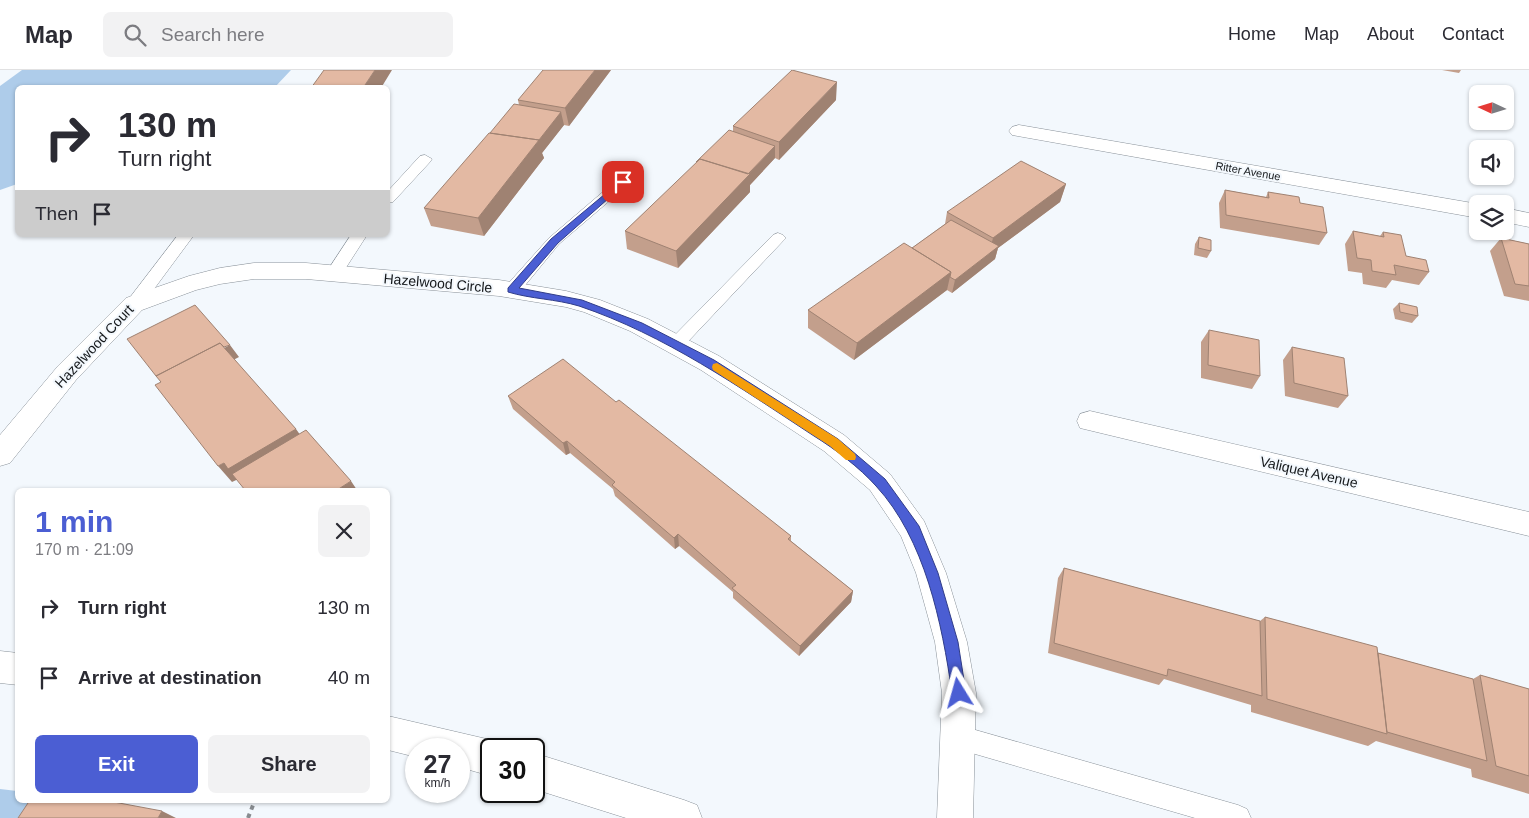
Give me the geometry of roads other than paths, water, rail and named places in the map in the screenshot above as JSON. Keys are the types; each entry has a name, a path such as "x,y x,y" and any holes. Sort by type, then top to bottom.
{"street":[{"name":"Ritter Avenue","path":"1019,131 1469,209"},
{"path":"1514,217 1529,220"},
{"name":"Hazelwood Circle","path":"134,304 189,284 220,276 254,271 334,273 512,290 566,299 592,306 639,325 710,363 834,442 880,482 914,530 931,573 951,642 959,693 955,818"},
{"name":"Hazelwood Court","path":"0,455 67,373 134,304"},
{"name":"Valiquet Avenue","path":"1090,421 1529,524"},
{"path":"0,667 15,669"},
{"path":"390,733 410,738"},
{"path":"545,776 624,809 684,818"}],"lane":[{"path":"390,197 425,158"},
{"path":"512,290 554,241 623,182"},
{"name":"Hazelwood Court","path":"134,304 184,237"},
{"path":"334,273 358,237"},
{"path":"675,345 778,238"},
{"path":"958,736 1238,818"}]}
